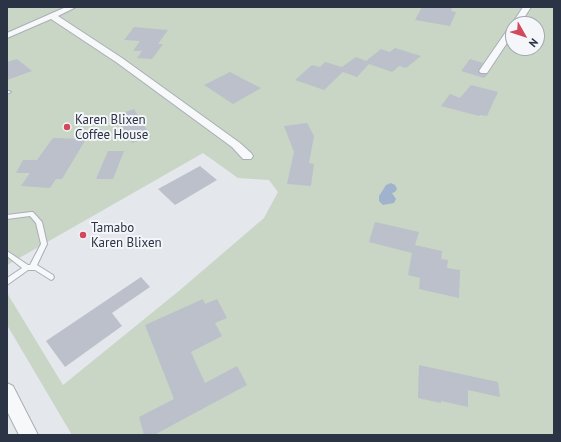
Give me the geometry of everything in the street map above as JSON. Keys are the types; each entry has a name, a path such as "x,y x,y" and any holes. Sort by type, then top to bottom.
{"street":[{"path":"7,36 72,7"},
{"path":"521,16 527,7"},
{"path":"52,16 119,60 236,145 247,156"},
{"path":"484,71 505,40"},
{"path":"7,392 29,435"}],"lane":[{"path":"7,217 31,214 39,222 44,244 29,268"},
{"path":"7,253 29,268"},
{"path":"7,282 29,268 36,267 51,277"}],"green space":[{"path":"7,7 554,7 554,435 72,435 7,325 7,293 63,385 180,290 264,218 278,192 269,180 238,178 203,153 7,265"}],"water":[{"path":"391,183 395,185 397,189 392,193 396,199 394,203 383,205 379,201 379,196 386,185"}],"building":[{"path":"422,7 452,7 451,11 456,12 450,26 415,20"},
{"path":"134,27 168,30 158,44 163,44 152,59 137,58 142,51 133,51 140,41 124,40"},
{"path":"395,48 421,56 406,68 399,66 392,72 369,64 357,77 343,72 324,90 295,80 312,65 320,67 325,62 342,67 356,57 366,61 381,49 390,52"},
{"path":"17,59 32,71 7,80 7,62"},
{"path":"470,59 483,63 478,71 481,74 488,74 484,78 461,71"},
{"path":"230,72 261,88 233,104 204,85"},
{"path":"471,85 498,92 487,116 479,116 441,106 450,94 460,98"},
{"path":"134,109 151,137 132,143 116,115"},
{"path":"307,123 314,136 309,163 314,164 311,186 287,184 294,152 284,126"},
{"path":"53,138 86,139 62,179 56,179 50,188 21,186 30,173 16,173 23,160 37,160"},
{"path":"108,151 124,151 113,179 96,179"},
{"path":"200,166 217,180 175,205 158,189"},
{"path":"375,222 419,232 415,245 442,251 441,259 448,260 447,268 460,270 459,298 419,289 420,278 408,275 412,253 369,242"},
{"path":"141,277 150,287 112,313 122,326 65,367 46,341"},
{"path":"203,299 205,304 217,299 227,318 215,323 222,336 191,352 205,383 237,366 247,385 154,435 144,435 139,417 174,399 145,325"},
{"path":"419,365 498,382 500,397 468,390 468,407 418,398"}],"place":[{"name":"Karen Blixen Coffee House","path":"67,127"},
{"name":"Tamabo Karen Blixen","path":"83,235"}]}
